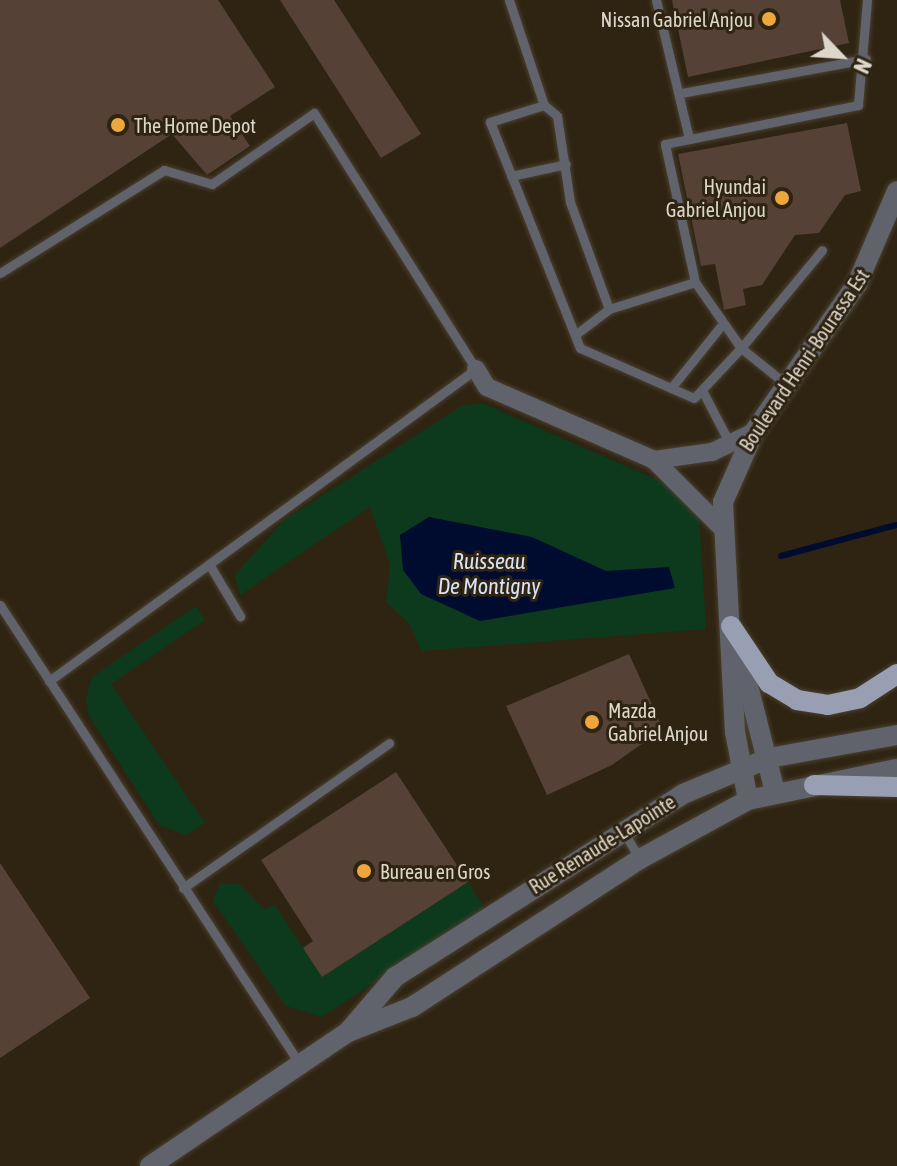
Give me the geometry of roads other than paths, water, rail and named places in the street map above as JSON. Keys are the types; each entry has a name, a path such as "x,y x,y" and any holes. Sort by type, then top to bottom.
{"main road":[{"path":"731,626 769,683 797,700 828,705 860,698 897,674"},
{"path":"814,785 897,787"}],"street":[{"name":"Boulevard Henri-Bourassa Est","path":"748,800 740,766 731,626 720,526 730,479 754,432 857,284 897,191"},
{"path":"476,369 487,387 654,460 720,526"},
{"path":"654,460 730,444 754,432"},
{"name":"Boulevard Henri-Bourassa Est","path":"731,626 769,758 775,792"},
{"name":"Rue Renaude-Lapointe","path":"150,1166 348,1032 395,977 623,830 740,766 897,735"},
{"name":"Rue Renaude-Lapointe","path":"348,1032 412,1007 640,859 748,800 897,769"}],"lane":[{"path":"509,0 544,105 557,116 570,202 609,309"},
{"path":"656,0 681,93 689,139"},
{"path":"787,385 720,327 695,282 665,144 858,105 866,59 867,0"},
{"path":"681,93 866,59"},
{"path":"544,105 490,122 580,348 671,388 704,394"},
{"path":"0,273 164,170 212,184 314,113 476,369 49,681"},
{"path":"511,176 566,164"},
{"path":"704,394 822,250"},
{"path":"575,335 609,309 695,282"},
{"path":"671,388 720,327"},
{"path":"704,394 730,444"},
{"path":"209,564 240,616"},
{"path":"0,605 301,1066"},
{"path":"183,888 389,743"},
{"path":"623,830 640,859"}],"water":[{"name":"Ruisseau De Montigny","path":"429,517 532,537 606,571 669,567 675,588 480,621 421,594 403,570 400,535"}],"waterway":[{"name":"Ruisseau De Montigny","path":"781,556 896,525"}],"place":[{"name":"Nissan Gabriel Anjou","path":"769,19"},
{"name":"The Home Depot","path":"118,125"},
{"name":"Hyundai Gabriel Anjou","path":"782,198"},
{"name":"Mazda Gabriel Anjou","path":"592,722"},
{"name":"Bureau en Gros","path":"364,871"}]}
